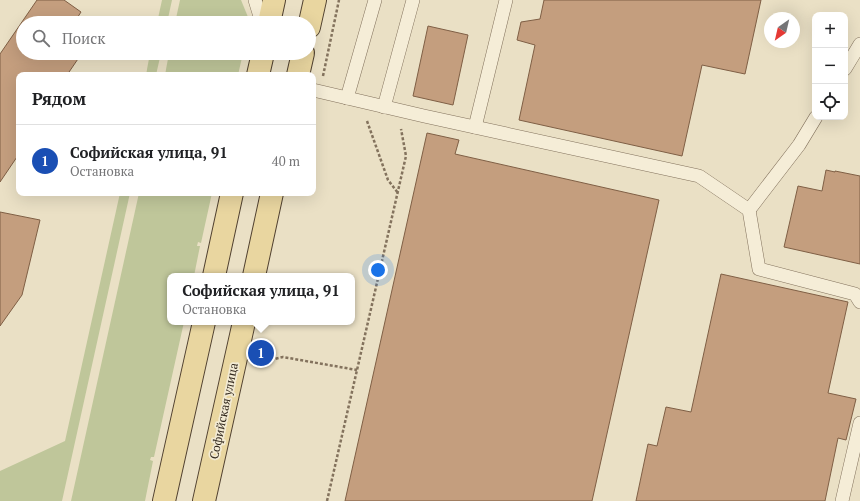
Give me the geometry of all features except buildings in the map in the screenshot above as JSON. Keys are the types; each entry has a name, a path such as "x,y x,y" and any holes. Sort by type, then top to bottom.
{"main road":[{"path":"271,16 274,0"},
{"path":"311,16 315,0"},
{"path":"259,72 261,60"},
{"path":"299,72 301,60"},
{"path":"215,273 231,196"},
{"path":"255,273 271,196"},
{"path":"164,501 203,325"},
{"name":"Софийская улица","path":"204,501 243,325"}],"lane":[{"path":"254,0 260,16"},
{"path":"347,98 374,0"},
{"path":"384,107 414,0"},
{"path":"475,127 506,0"},
{"path":"848,64 860,44"},
{"path":"316,91 699,176 749,210 759,270 855,294 860,302"},
{"path":"749,210 799,145 814,120"},
{"path":"842,501 860,424"}],"path":[{"path":"316,91 340,0"},
{"path":"360,101 388,180 398,194"},
{"path":"327,501 406,156 401,129 403,111"},
{"path":"261,362 283,357 357,370"}],"green space":[{"path":"162,0 172,0 169,16 159,16"},
{"path":"180,0 241,0 248,16 177,16"},
{"path":"149,60 159,60 157,72 147,72"},
{"path":"168,60 241,60 239,72 166,72"},
{"path":"119,196 129,196 62,501 0,501 0,471 65,441"},
{"path":"138,196 211,196 201,243 198,242 197,246 200,246 195,273 167,273 167,325 183,325 154,457 151,457 150,460 153,461 145,501 71,501"}],"place":[{"name":"Софийская улица, 91","path":"261,353"}]}
